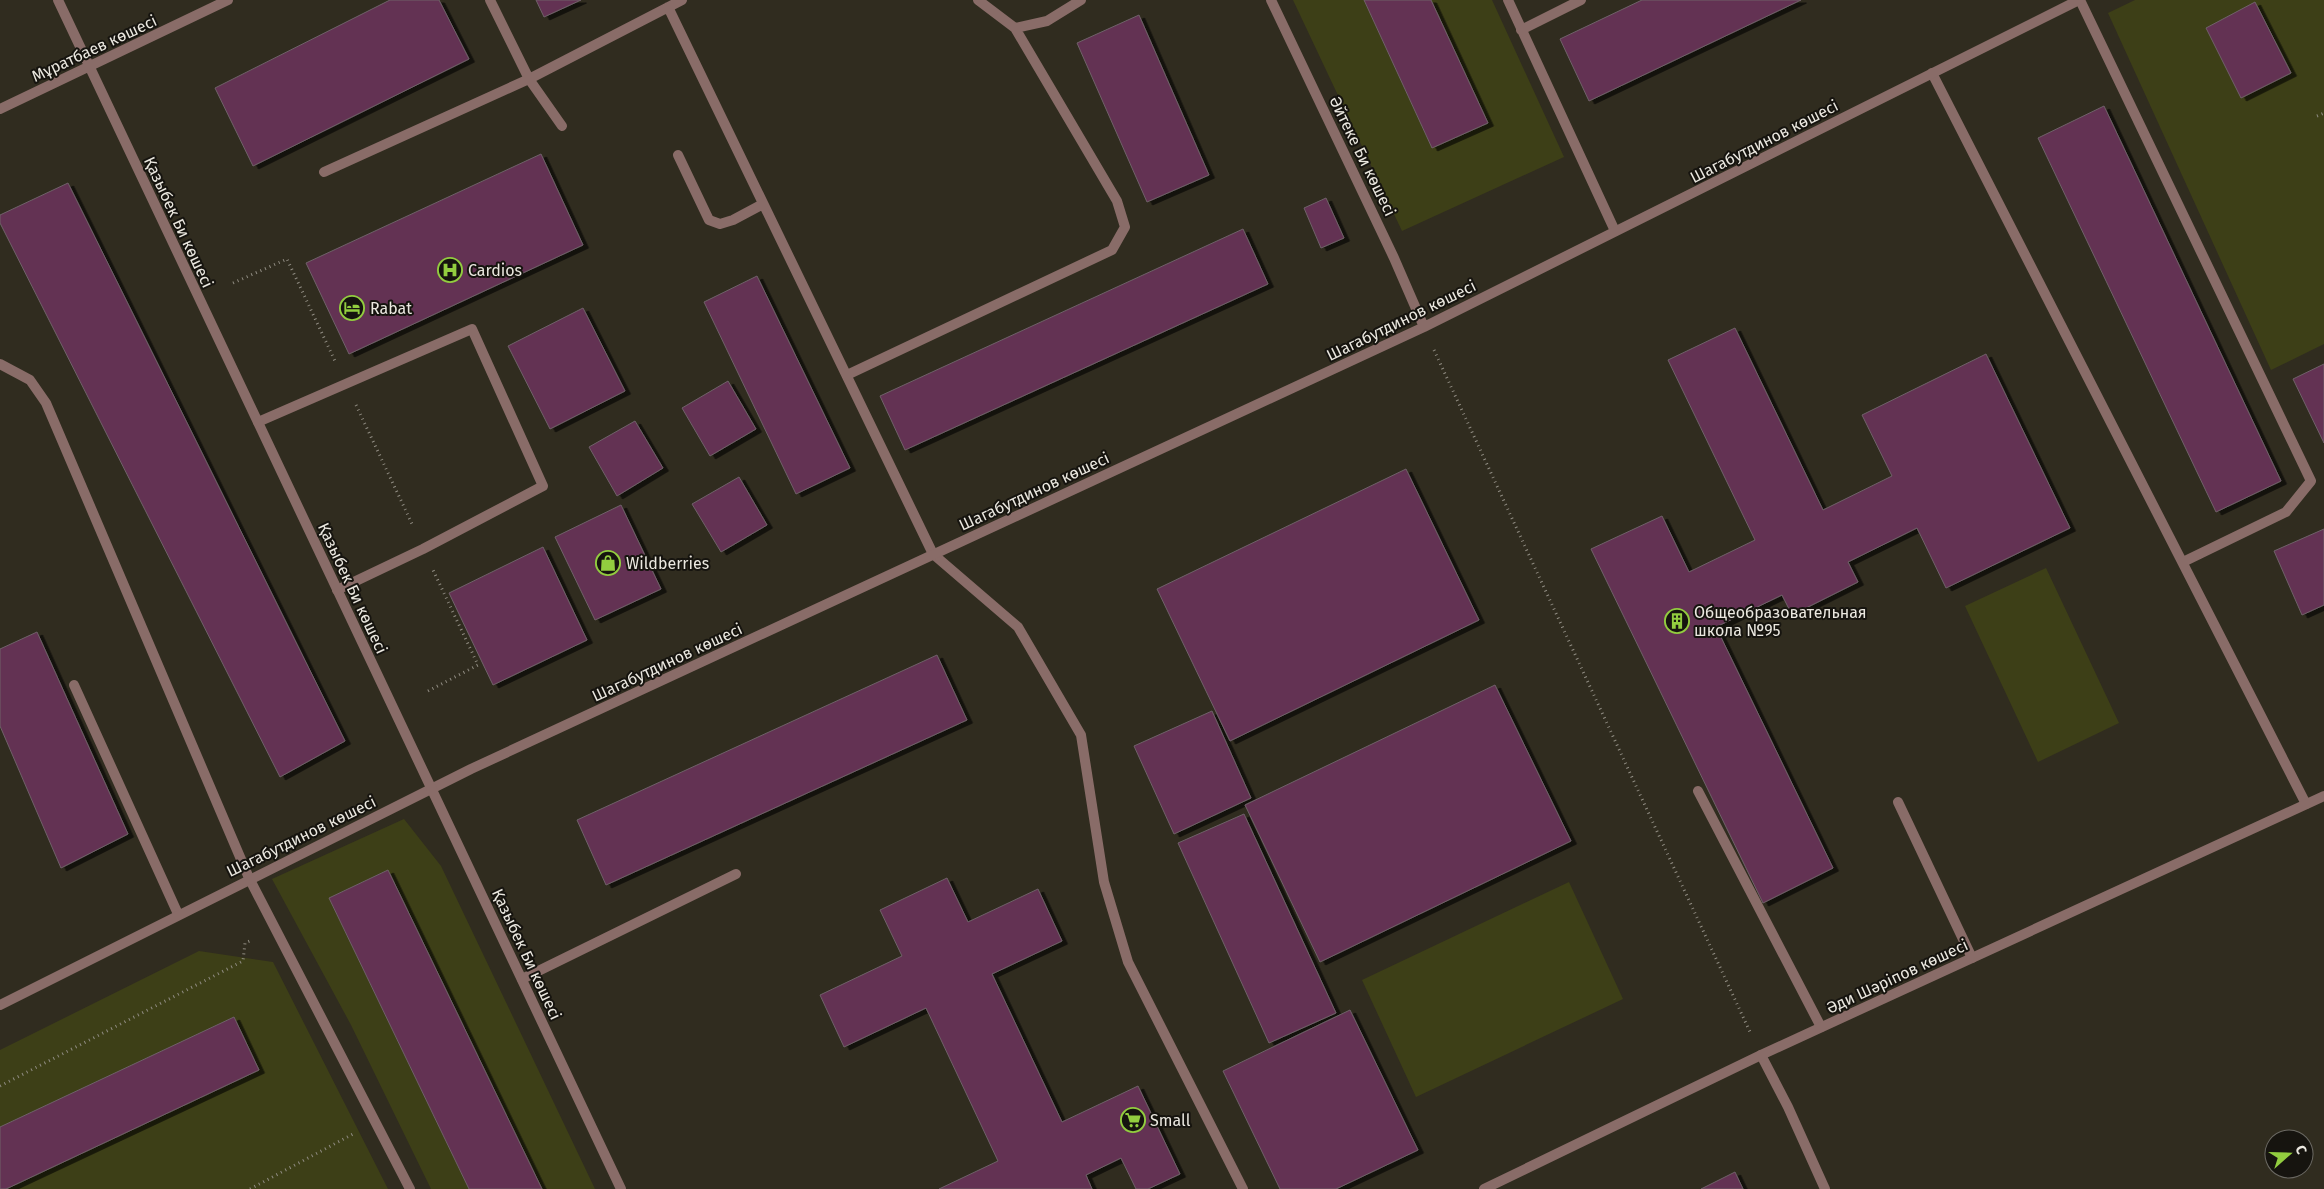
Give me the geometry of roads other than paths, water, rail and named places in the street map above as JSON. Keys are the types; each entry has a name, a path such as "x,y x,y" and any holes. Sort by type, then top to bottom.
{"street":[{"name":"Қазыбек Би көшесі","path":"58,0 621,1189"},
{"name":"Мұратбаев көшесі","path":"0,109 228,0"},
{"path":"490,0 529,79 562,126"},
{"path":"324,172 529,79 682,0"},
{"path":"847,375 1112,250 1124,227 1118,201 1015,28 978,0"},
{"path":"1015,28 1047,21 1081,0"},
{"name":"Әйтеке Би көшесі","path":"1271,0 1394,258 1424,327"},
{"path":"1508,0 1615,232"},
{"path":"1521,30 1581,0"},
{"path":"2079,0 2311,481 2286,512 2183,562"},
{"name":"Шагабутдинов көшесі","path":"0,1005 249,878 480,764 1424,327 2079,0"},
{"path":"668,7 933,554 1018,627 1081,735 1104,882 1128,962 1243,1189"},
{"path":"1932,73 2306,804"},
{"path":"678,155 708,220 720,224 763,204"},
{"path":"258,422 472,329 543,486 423,549 337,590"},
{"path":"0,364 30,380 46,403 249,878 410,1189"},
{"path":"74,685 178,914"},
{"path":"1698,791 1821,1027"},
{"name":"Әди Шәріпов көшесі","path":"1484,1189 1761,1055 2324,796"},
{"path":"1898,802 1972,958"},
{"path":"522,979 736,874"},
{"path":"1761,1055 1788,1107 1825,1189"}],"place":[{"name":"Cardios","path":"450,270"},
{"name":"Rabat","path":"352,308"},
{"name":"Wildberries","path":"608,563"},
{"name":"Общеобразовательная школа №95","path":"1677,621"},
{"name":"Small","path":"1133,1120"}]}
